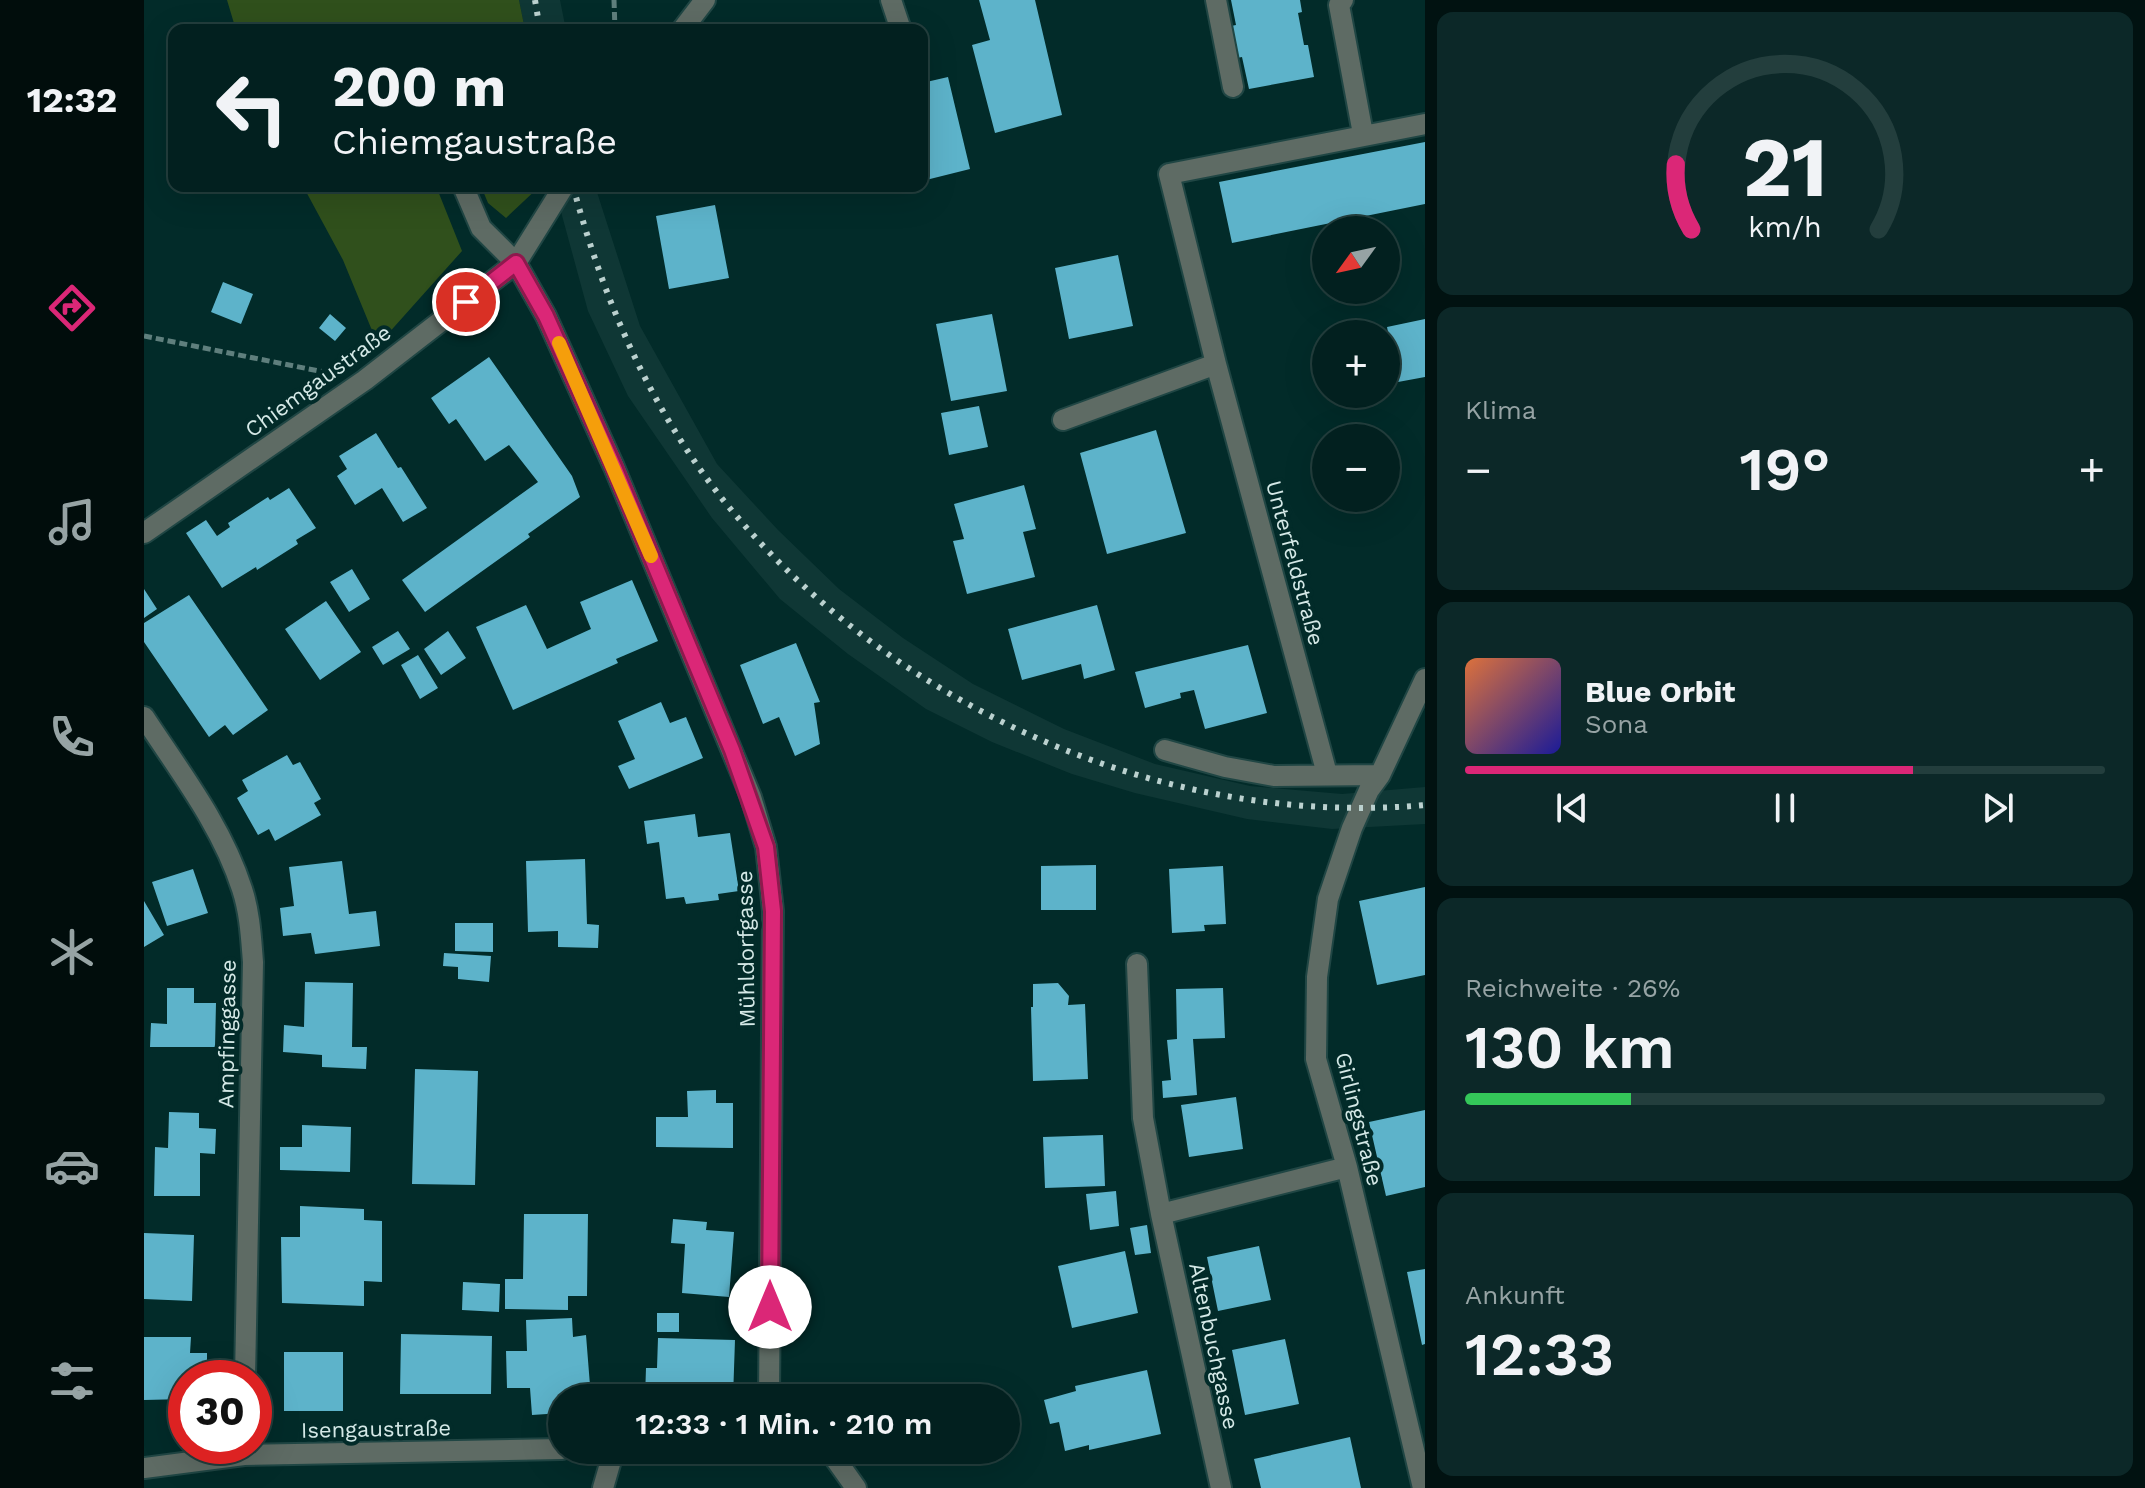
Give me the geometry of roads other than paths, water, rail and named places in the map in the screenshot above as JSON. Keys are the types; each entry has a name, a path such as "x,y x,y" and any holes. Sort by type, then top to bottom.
{"street":[{"path":"687,24 705,0"},
{"path":"891,0 899,24"},
{"path":"1216,0 1233,87"},
{"path":"1343,0 1339,5 1363,134 1425,124"},
{"name":"Unterfeldstraße","path":"1327,774 1216,364 1169,174 1363,134"},
{"name":"Mühldorfgasse","path":"466,192 481,228 516,263 546,316 703,678 751,797 766,847 773,911 769,1384"},
{"path":"516,263 560,192"},
{"name":"Chiemgaustraße","path":"144,533 365,380 516,263"},
{"path":"1063,420 1216,364"},
{"name":"Girlingstraße","path":"1423,1488 1347,1167 1316,1059 1317,977 1328,899 1352,828 1425,679"},
{"name":"Ampfinggasse","path":"144,717 205,808 243,890 249,920 253,962 245,1360"},
{"path":"1165,750 1225,767 1274,776 1380,775"},
{"name":"Altenbuchgasse","path":"1137,964 1143,1118 1221,1488"},
{"path":"1161,1214 1347,1167"},
{"name":"Isengaustraße","path":"272,1450 548,1449"},
{"name":"Isengaustraße","path":"144,1468 168,1464"},
{"path":"603,1488 610,1464"},
{"path":"839,1464 856,1488"}],"railway":[{"path":"535,0 539,24"},
{"path":"575,192 598,269 631,348 694,461 720,496 787,570 862,635 945,691 1035,737 1129,772 1226,796 1325,807 1425,805"}]}
